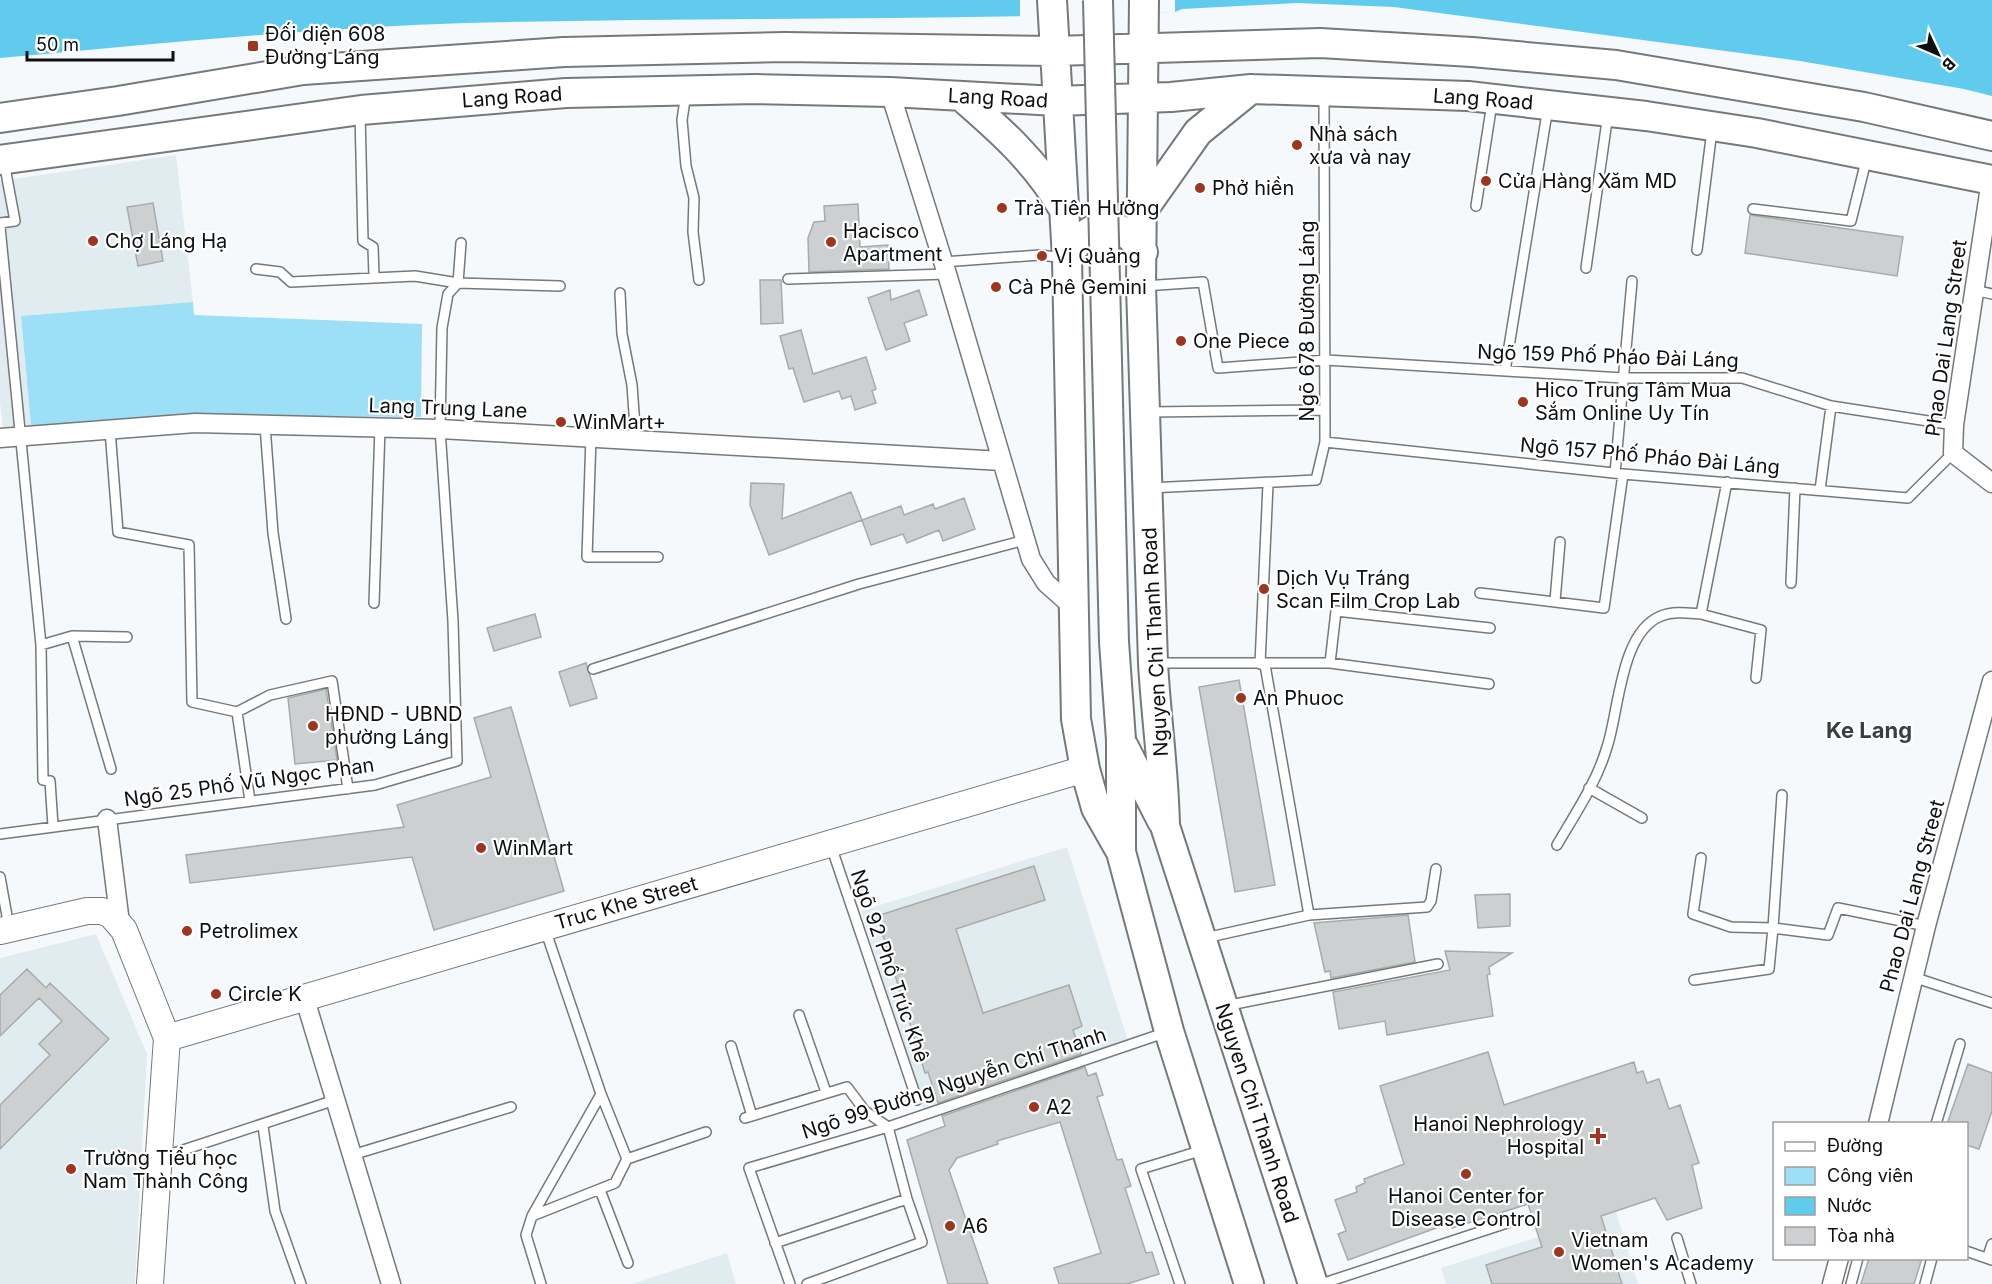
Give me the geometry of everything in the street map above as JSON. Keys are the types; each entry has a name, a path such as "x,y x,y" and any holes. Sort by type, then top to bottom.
{"main road":[{"path":"1098,0 1115,652 1121,740 1121,852"},
{"name":"Nguyen Chi Thanh Road","path":"1144,6 1141,286 1147,412 1147,489 1153,663 1156,724 1164,782 1165,825 1313,1284"},
{"path":"1052,8 1056,101 1068,258 1076,719 1085,769 1096,808 1121,852 1169,1031 1249,1284"},
{"name":"Lang Road","path":"0,118 118,102 303,70 564,52 784,47 1054,51 1320,43 1473,52 1616,65 1864,107 1992,136"},
{"path":"1473,52 1481,97"},
{"name":"Lang Road","path":"2,160 360,110 488,98 756,88 890,92 1056,101 1251,89 1481,97 1608,112 1712,125 1991,180"},
{"path":"1143,210 1198,132 1251,89"},
{"path":"962,97 997,127 1045,178 1065,211"},
{"path":"1068,258 1077,241 1101,227 1121,229 1131,235 1143,252"},
{"path":"1121,740 1165,825"}],"street":[{"path":"890,92 1031,559 1046,583 1073,607"},
{"name":"Phao Dai Lang Street","path":"1991,180 1983,292 1954,424 1953,453 1992,483"},
{"name":"Lang Trung Lane","path":"0,438 195,423 440,429 1002,461"},
{"name":"Phao Dai Lang Street","path":"1878,1122 1926,926 1992,681"},
{"name":"Truc Khe Street","path":"167,1038 1085,769"},
{"path":"107,819 120,923 167,1038 150,1284"},
{"path":"5,930 87,911 102,911 120,923"},
{"path":"304,996 391,1284"},
{"path":"1832,1284 1838,1260"}],"lane":[{"path":"686,90 682,120 686,166 693,198 693,232 699,280"},
{"name":"Ngõ 678 Đường Láng","path":"1268,484 1316,480 1325,442 1324,91"},
{"path":"1476,206 1481,97"},
{"path":"1505,371 1549,105"},
{"path":"360,110 363,241 373,248 374,276"},
{"path":"1586,268 1608,112"},
{"path":"1697,250 1712,125"},
{"path":"1753,209 1851,220 1868,155"},
{"path":"2,160 15,221 0,225 41,645 43,780 50,781 53,826"},
{"path":"440,429 442,328 448,294 458,283 461,243"},
{"path":"788,279 945,268 1040,255 1068,258"},
{"path":"256,269 280,272 291,282 374,276 415,276 458,283 560,286"},
{"path":"1480,593 1555,600 1604,608 1619,474 1623,378 1632,281"},
{"name":"Ngõ 159 Phố Pháo Đài Láng","path":"1141,286 1203,282 1218,368 1326,360 1623,378 1742,378 1831,406 1954,424"},
{"path":"620,293 622,334 632,385 636,441"},
{"path":"1820,490 1831,406"},
{"path":"1147,412 1324,410"},
{"path":"265,425 273,532 286,620"},
{"path":"374,603 380,428"},
{"name":"Ngõ 25 Phố Vũ Ngọc Phan","path":"0,834 375,785 457,761 453,621 440,429"},
{"path":"110,430 118,532 189,545 192,702 237,712 270,695 332,681 348,789"},
{"path":"591,437 587,557 658,557"},
{"name":"Ngõ 157 Phố Pháo Đài Láng","path":"1325,442 1619,474 1908,498 1953,453"},
{"path":"1701,614 1727,482"},
{"path":"1147,489 1268,484 1262,665 1309,915"},
{"path":"1791,584 1795,488"},
{"path":"593,669 859,584 1025,540"},
{"path":"1555,600 1560,542"},
{"path":"1330,663 1336,611 1490,628"},
{"path":"1557,845 1589,788 1607,749 1622,677 1642,629 1651,621 1670,614 1701,614 1761,630 1756,678"},
{"path":"41,645 72,636 127,637"},
{"path":"72,636 111,769"},
{"path":"1153,663 1262,665 1330,663 1489,684"},
{"path":"237,712 250,801"},
{"path":"1589,788 1642,819"},
{"path":"1694,980 1769,969 1782,795"},
{"name":"Ngõ 92 Phố Trúc Khê","path":"830,844 917,1100"},
{"path":"1701,858 1693,914 1731,927 1773,928 1828,935 1838,908 1926,926"},
{"path":"1200,939 1309,915 1428,907 1436,868"},
{"path":"0,878 5,930"},
{"path":"544,927 601,1094 627,1159"},
{"path":"1223,1006 1438,964"},
{"path":"1913,977 1992,1003"},
{"path":"799,1015 825,1092"},
{"name":"Ngõ 99 Đường Nguyễn Chí Thanh","path":"775,1243 749,1168 888,1127 1169,1031"},
{"path":"1937,1122 1960,1044"},
{"path":"731,1046 748,1117 847,1087 865,1111 888,1127 907,1199 922,1242 807,1284"},
{"path":"541,1284 526,1235 532,1216 601,1094"},
{"path":"157,1159 263,1126 335,1100"},
{"path":"352,1155 511,1107"},
{"path":"263,1126 275,1211 301,1284"},
{"path":"532,1216 615,1183 627,1159 706,1132"},
{"path":"1180,1284 1141,1169 1205,1149"},
{"path":"600,1190 628,1263"},
{"path":"790,1284 775,1243 907,1199"},
{"path":"1321,1284 1507,1223"},
{"path":"1677,1238 1691,1284"},
{"path":"1968,1252 1990,1258 1992,1244"},
{"path":"1851,1284 1857,1260"},
{"path":"1925,1284 1931,1260"}],"shaded area":[{"name":"Chợ Láng Hạ","path":"176,155 193,302 21,316 31,426 3,427 0,402 0,181"},
{"path":"1067,847 1129,1044 925,1114 861,911"},
{"name":"Trường Tiểu học Nam Thành Công","path":"96,934 147,1054 135,1284 0,1284 0,958"},
{"name":"Vietnam Women's Academy","path":"1616,1212 1638,1284 1446,1284 1441,1268"},
{"path":"727,1253 736,1284 632,1284"}],"green space":[{"path":"193,302 194,315 422,324 421,417 206,415 31,426 21,316"}],"water":[{"path":"0,0 1992,0 1992,96 1964,89 1800,61 1394,7 1297,3 1182,9 1175,12 1086,15 408,25 174,42 0,58"}],"pier":[{"path":"1020,0 1175,0 1175,12 1073,19 1073,16 1020,18"}],"building":[{"path":"153,203 163,261 138,266 127,207"},
{"name":"Hacisco Apartment","path":"858,204 860,247 888,245 889,269 809,272 808,238 814,222 825,221 824,206"},
{"path":"1750,215 1903,237 1897,276 1745,253"},
{"path":"760,280 781,280 783,323 761,324"},
{"path":"890,290 891,300 919,290 927,315 904,323 910,341 886,350 868,298"},
{"path":"801,330 813,374 866,357 876,389 872,391 876,403 855,410 851,396 842,399 839,391 804,402 793,368 789,369 780,336"},
{"path":"751,483 784,484 782,519 851,492 862,520 769,555 750,505"},
{"path":"964,498 975,529 943,541 939,530 907,543 903,534 871,545 862,520 901,506 904,515 933,504 935,509"},
{"path":"535,614 541,637 494,651 487,628"},
{"path":"586,663 597,698 570,706 559,672"},
{"path":"1239,680 1275,885 1235,892 1199,687"},
{"name":"HĐND - UBND phường Láng","path":"326,689 337,760 295,764 288,698"},
{"name":"WinMart","path":"511,707 564,891 434,930 412,857 190,883 186,855 404,827 397,805 491,777 474,718"},
{"path":"1034,866 1045,900 956,929 983,1013 1069,985 1082,1026 1073,1030 1081,1054 938,1103 928,1072 925,1073 877,916"},
{"path":"1510,894 1510,926 1478,928 1475,895"},
{"path":"1408,915 1415,962 1331,978 1330,971 1325,972 1314,923"},
{"path":"1445,951 1512,953 1489,967 1490,974 1487,975 1493,1016 1387,1035 1385,1021 1339,1029 1333,992 1450,970"},
{"path":"27,969 46,988 50,983 109,1039 0,1149 0,1105 50,1055 39,1044 62,1021 39,998 0,1036 0,995"},
{"path":"1488,1052 1504,1105 1634,1062 1637,1073 1643,1071 1647,1083 1659,1079 1669,1109 1680,1105 1699,1163 1692,1165 1702,1208 1667,1220 1655,1198 1601,1216 1622,1284 1492,1284 1486,1265 1542,1247 1528,1204 1452,1228 1450,1223 1348,1260 1338,1234 1346,1231 1335,1200 1357,1192 1356,1187 1365,1183 1364,1179 1404,1164 1380,1086"},
{"path":"1968,1064 1992,1073 1992,1111 1979,1149 1968,1146 1968,1122 1948,1122"},
{"path":"1085,1067 1088,1076 1096,1073 1103,1095 1097,1097 1117,1160 1122,1159 1131,1186 1125,1188 1146,1253 1152,1252 1159,1274 1127,1284 1059,1284 1054,1268 1101,1253 1060,1122 997,1141 998,1144 957,1158 949,1170 988,1284 948,1284 907,1140 945,1126 942,1116"},
{"path":"1868,1260 1921,1260 1914,1284 1861,1284"}],"place":[{"name":"Đối diện 608 Đường Láng","path":"253,46"},
{"name":"Nhà sách xưa và nay","path":"1297,145"},
{"name":"Cửa Hàng Xăm MD","path":"1486,181"},
{"name":"Phở hiền","path":"1200,188"},
{"name":"Trà Tiên Hưởng","path":"1002,208"},
{"name":"Chợ Láng Hạ","path":"93,241"},
{"name":"Hacisco Apartment","path":"831,242"},
{"name":"Vị Quảng","path":"1042,256"},
{"name":"Cà Phê Gemini","path":"996,287"},
{"name":"One Piece","path":"1181,341"},
{"name":"Hico Trung Tâm Mua Sắm Online Uy Tín","path":"1523,402"},
{"name":"WinMart+","path":"561,422"},
{"name":"Dịch Vụ Tráng Scan Film Crop Lab","path":"1264,589"},
{"name":"An Phuoc","path":"1241,698"},
{"name":"HĐND - UBND phường Láng","path":"313,726"},
{"name":"WinMart","path":"481,848"},
{"name":"Petrolimex","path":"187,931"},
{"name":"Circle K","path":"216,994"},
{"name":"A2","path":"1034,1107"},
{"name":"Hanoi Nephrology Hospital","path":"1598,1136"},
{"name":"Trường Tiểu học Nam Thành Công","path":"71,1169"},
{"name":"Hanoi Center for Disease Control","path":"1466,1174"},
{"name":"A6","path":"950,1226"},
{"name":"Vietnam Women's Academy","path":"1559,1252"}],"district":[{"name":"Ke Lang","path":"1869,730"}]}
